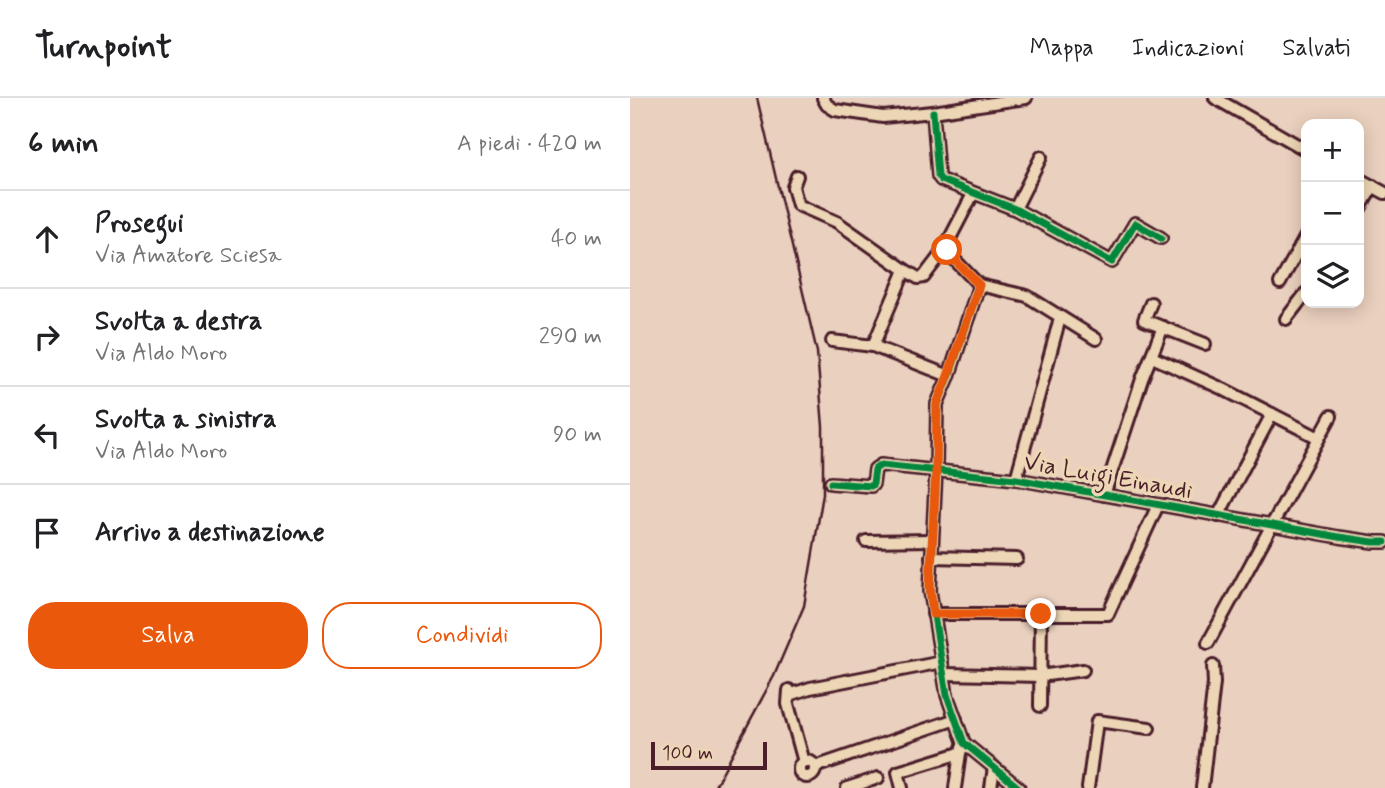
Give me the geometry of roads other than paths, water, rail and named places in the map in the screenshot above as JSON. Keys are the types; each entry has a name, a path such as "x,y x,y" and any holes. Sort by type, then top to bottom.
{"street":[{"path":"823,98 835,110 878,117 1026,98"},
{"path":"1215,98 1301,147"},
{"path":"933,112 939,178 1015,209 1112,262 1135,223 1161,238"},
{"path":"1015,209 1041,157"},
{"path":"797,176 793,187 798,205 837,222 918,278 923,278 947,248 973,194"},
{"path":"1364,181 1385,193"},
{"path":"1364,201 1373,186"},
{"path":"1280,283 1301,245"},
{"path":"947,248 950,255 979,285 1027,296 1096,339"},
{"path":"873,346 905,270"},
{"path":"955,788 962,748 956,719 947,695 930,587 937,404 979,285"},
{"path":"1286,319 1301,300"},
{"path":"1151,303 1144,320 1205,344"},
{"path":"1016,479 1060,318"},
{"path":"1104,495 1142,379 1163,327"},
{"path":"832,341 873,346 948,376"},
{"path":"1152,357 1223,389 1319,438"},
{"name":"Via Luigi Einaudi","path":"1218,516 1272,414"},
{"path":"1208,643 1331,416"},
{"name":"Via Luigi Einaudi","path":"831,483 871,486 878,465 1016,479 1339,537 1385,542"},
{"name":"Via Luigi Einaudi","path":"1041,614 1108,614 1158,505"},
{"path":"866,541 932,540"},
{"path":"931,557 1017,559"},
{"path":"933,614 1041,614 1040,706"},
{"path":"815,788 788,704 789,691 942,662"},
{"path":"1202,788 1214,683 1213,666"},
{"path":"944,674 1040,676 1083,670"},
{"path":"810,768 956,719"},
{"path":"1088,788 1097,721 1149,728"},
{"path":"962,748 994,767 1019,788"},
{"path":"902,788 898,772 962,748"},
{"path":"991,788 994,767"},
{"path":"854,787 878,778"}],"railway":[{"path":"714,788 774,676 804,606 823,494 823,427 817,352 757,98"}]}
